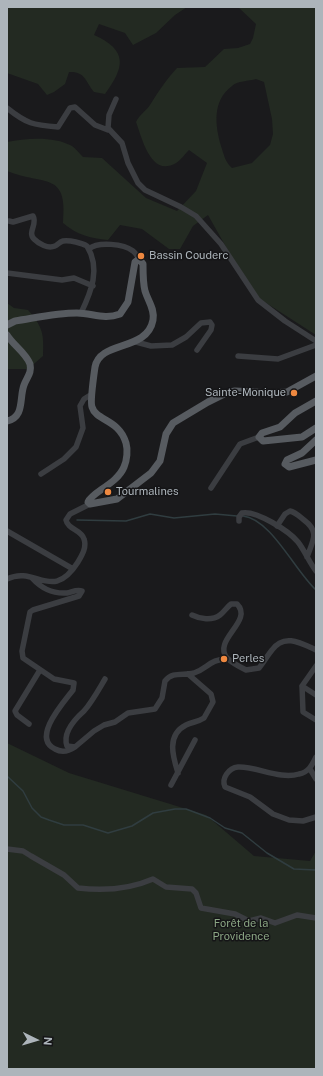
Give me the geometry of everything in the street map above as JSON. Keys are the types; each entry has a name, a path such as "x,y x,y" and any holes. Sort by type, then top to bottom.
{"main road":[{"path":"7,325 15,321 81,313 106,317 120,314 128,302 134,265 139,260 143,264 144,288 153,311 154,318 147,334 136,342 115,349 100,357 95,367 91,401 93,411 122,432 126,446 126,460 121,473 107,488 90,499 88,502 90,504 117,499 126,494 151,473 160,461 166,434 173,423 202,406 226,393 235,391 272,393 287,392 296,389 316,376"},
{"path":"7,335 28,360 30,367 29,376 23,388 20,408 14,419 7,421"},
{"path":"316,401 295,414 280,427 262,433 259,437 260,440 263,441 302,437 316,428"},
{"path":"316,440 302,453 289,459 285,464 289,467 316,460"}],"street":[{"path":"108,130 109,115 116,99"},
{"path":"7,108 23,121 37,126 58,128 70,108 75,107 95,125 108,130 122,143 128,163 138,183 145,190 181,207 196,216 221,244 239,274 258,300 284,321 316,341"},
{"path":"8,219 13,222 33,216 35,221 31,234 37,242 50,247 67,241 84,244 89,249 94,263 93,286 81,313"},
{"path":"89,249 92,246 100,244 121,247 135,252 139,260"},
{"path":"7,273 62,280 74,278 93,286"},
{"path":"136,342 151,346 172,345 186,337 201,323 210,322 212,325 211,330 197,350"},
{"path":"238,356 278,359 316,345"},
{"path":"41,474 64,459 76,447 83,428 80,406 84,400 92,394"},
{"path":"211,488 240,444 259,437"},
{"path":"7,580 14,577 32,578 54,582 60,581 73,569 81,557 85,546 85,540 80,532 69,526 66,520 70,514 90,504"},
{"path":"277,526 285,514 290,511 311,525 314,534 307,557"},
{"path":"239,521 239,517 246,512 257,515 277,526 294,538 316,571"},
{"path":"7,531 73,569"},
{"path":"32,578 48,590 62,593 77,590 82,591 79,596 36,608 30,612 22,655 23,658 54,679 74,683 73,690 49,724 46,738 48,744 58,751 64,752 75,747 94,731 104,725 115,722 128,712 155,709 162,698 165,681 172,675 188,674 202,669 214,660 228,659 246,670 259,668 272,648 282,641 296,640 316,650"},
{"path":"192,615 202,619 212,618 220,615 231,604 237,604 239,606 240,619 225,643 224,649 228,659"},
{"path":"316,666 302,686 302,712 316,720"},
{"path":"29,724 16,716 15,711 40,670"},
{"path":"178,773 172,751 173,742 179,731 186,725 204,718 213,702 211,694 188,674"},
{"path":"75,747 70,747 66,744 69,728 77,715 84,711 105,679"},
{"path":"302,686 316,695"},
{"path":"171,785 195,740"},
{"path":"316,757 310,768 299,774 289,775 238,767 233,768 224,777 224,784 228,789 256,800 278,816 296,821 316,817"},
{"path":"310,768 316,779"},
{"path":"7,849 24,852 32,856 64,875 78,888 102,889 137,886 153,879 166,887 192,889 196,893 201,908 235,914 249,921 261,918 274,923 297,915 316,918"}],"green space":[{"path":"7,7 187,7 175,15 156,33 133,45 125,33 99,24 94,35 113,47 118,53 120,60 116,76 105,94 94,92 82,75 69,72 65,84 47,95 38,84 7,73"},
{"path":"238,7 316,7 316,335 260,299 247,284 208,215 193,226 180,249 169,249 142,229 120,225 108,240 95,238 79,233 63,223 64,206 62,195 51,183 7,171 7,142 32,139 49,139 72,146 83,157 102,158 146,198 177,211 196,191 207,163 189,150 176,163 167,166 160,165 154,161 149,154 136,122 177,68 205,67 224,49 238,48 250,44 256,24","holes":["256,79 264,82 272,119 273,134 270,145 252,163 232,168 225,158 217,130 218,106 226,92 234,84"]},
{"path":"7,303 14,308 28,310 37,321 42,331 43,356 28,369 7,369"},
{"name":"Forêt de la Providence","path":"7,743 69,773 206,815 254,856 310,861 316,851 316,1069 7,1069"}],"waterway":[{"path":"77,520 126,521 150,514 174,518 215,514 237,516"},
{"path":"243,516 253,519 273,536 316,590"},
{"path":"7,776 23,791 32,808 41,817 64,825 83,825 108,833 132,826 153,813 175,809 186,809 210,818 225,828 242,833 267,853 294,869 316,870"}],"place":[{"name":"Bassin Couderc","path":"141,256"},
{"name":"Sainte-Monique","path":"294,393"},
{"name":"Tourmalines","path":"108,492"},
{"name":"Perles","path":"224,659"}]}
